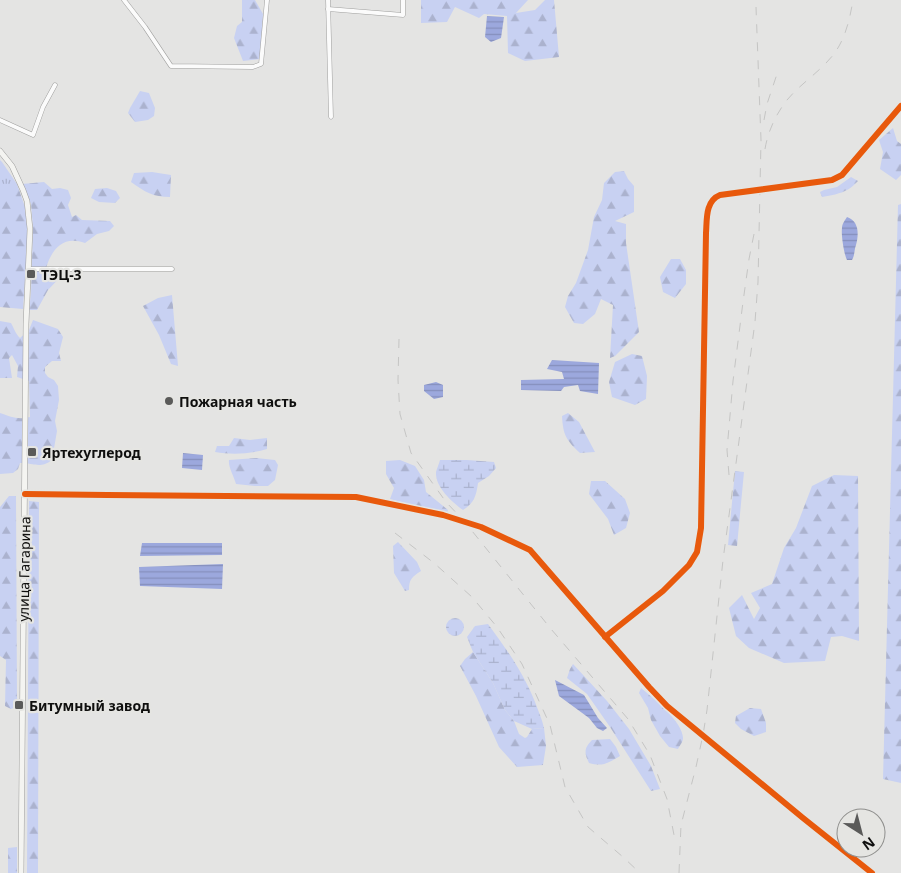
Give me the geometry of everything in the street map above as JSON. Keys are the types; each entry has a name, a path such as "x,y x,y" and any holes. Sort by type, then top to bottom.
{"main road":[{"name":"улица Гагарина","path":"0,151 18,177 27,201 30,229 26,324 21,873"}],"street":[{"path":"124,0 171,66 253,67 261,64 267,0"},
{"path":"328,0 331,117"},
{"path":"328,9 404,15 403,0"},
{"path":"0,120 33,136 43,107 55,85"},
{"path":"605,637 674,581 694,559 699,546 701,528 706,233 708,208 711,202 714,197 720,195 832,180 842,175 901,106"},
{"path":"28,269 172,269"},
{"path":"25,494 356,497 443,515 481,527 530,550 667,706 872,873"}],"green space":[{"path":"242,0 255,0 263,14 260,59 243,61 234,38 237,26 242,22"},
{"path":"421,0 528,0 516,13 535,10 545,0 554,0 559,57 525,61 508,53 507,16 484,14 479,18 455,7 447,22 421,23"},
{"path":"140,91 149,93 155,108 154,116 148,120 135,122 128,113"},
{"path":"893,128 897,141 901,144 901,175 896,180 880,169 883,152 879,140"},
{"path":"0,160 2,162 17,184 0,184"},
{"path":"624,171 634,186 634,212 615,221 626,224 626,243 639,332 615,356 610,358 613,305 601,299 595,314 583,324 574,323 565,307 588,250 594,217 602,200 604,183 615,172"},
{"path":"152,172 171,175 170,197 149,193 131,182 134,173"},
{"path":"851,177 858,181 846,191 822,197 820,192 837,187"},
{"path":"44,182 52,189 68,190 71,198 68,205 72,217 76,215 82,220 110,221 114,226 109,231 97,234 85,243 70,241 60,245 48,261 46,268 54,274 65,272 48,290 37,310 29,310 33,228 31,204 22,184"},
{"path":"0,184 17,184 25,207 28,233 23,309 0,307"},
{"path":"107,188 116,191 120,198 115,203 99,202 91,198 95,189"},
{"path":"901,204 901,783 883,779 898,205"},
{"path":"671,259 680,259 686,270 686,284 675,298 663,292 660,277"},
{"path":"172,295 178,366 171,364 159,335 143,306 158,298"},
{"path":"33,320 58,329 63,337 59,353 61,361 52,361 45,367 45,373 58,386 59,400 55,421 57,431 52,460 40,465 20,463 18,469 13,473 0,474 0,413 18,418 30,417 29,381 17,377 18,366 12,355 9,358 12,378 0,378 0,321 11,323 20,338 29,330"},
{"path":"632,354 642,356 647,376 646,399 635,405 612,397 609,382 615,362"},
{"path":"568,413 579,422 595,452 580,453 568,441 564,433 562,416"},
{"path":"234,438 250,440 267,438 267,449 241,454 215,452 217,446 229,446"},
{"path":"256,458 275,460 278,465 275,480 268,486 236,484 230,469 229,460"},
{"path":"400,460 415,466 424,480 426,492 448,510 447,514 390,499 394,488 386,474 386,461"},
{"path":"440,460 494,462 496,468 489,476 478,483 474,499 463,510 449,498 438,483 436,472"},
{"path":"735,471 744,472 737,546 728,545"},
{"path":"834,475 858,476 859,641 842,636 831,637 825,661 784,663 749,648 736,636 729,608 742,595 754,619 760,608 751,593 772,584 784,548 796,528 812,486"},
{"path":"591,481 605,481 625,499 630,513 626,528 614,535 608,519 589,494"},
{"path":"9,496 16,496 17,700 16,707 11,709 5,706 6,660 0,656 0,507"},
{"path":"29,501 39,502 38,873 27,873"},
{"path":"398,542 417,562 421,571 412,579 409,590 405,591 394,573 393,546"},
{"path":"455,618 461,621 464,627 461,633 455,636 449,633 446,627 449,621"},
{"path":"488,624 520,671 535,702 544,728 532,729 514,721 505,710 493,683 473,652 467,637 475,626"},
{"path":"473,652 493,683 505,710 514,721 519,734 525,738 532,729 544,728 546,746 543,765 517,767 499,747 460,666"},
{"path":"573,664 607,701 629,729 651,766 660,789 651,791 587,694 567,678"},
{"path":"641,688 678,725 683,738 678,749 669,747 660,736 651,720 648,708 639,693"},
{"path":"750,708 761,709 766,723 766,732 754,736 741,729 735,723 736,716"},
{"path":"610,739 620,756 605,764 589,763 586,756 586,748 589,743 592,740"},
{"path":"17,847 17,873 8,873 8,848"}],"shaded area":[{"path":"487,16 504,17 501,38 491,42 485,37"},
{"path":"847,217 854,222 858,232 852,260 847,260 842,240 842,227"},
{"path":"552,360 599,363 598,394 580,391 578,385 564,387 561,391 521,390 521,380 564,379 562,372 547,369"},
{"path":"436,382 443,385 443,397 434,399 424,391 424,385"},
{"path":"183,453 203,455 202,470 182,468"},
{"path":"142,543 222,543 222,555 140,556"},
{"path":"223,564 222,589 140,586 139,567"},
{"path":"555,680 584,695 598,718 607,728 603,731 597,728 589,718 559,696"}],"railway":[{"path":"765,149 770,129 783,105 836,51 847,27 853,0"},
{"path":"679,873 681,825 696,767 707,710 723,560 755,322 758,282 761,140 756,7"},
{"path":"764,120 777,74"},
{"path":"729,475 727,450 733,381 754,234"},
{"path":"399,339 398,380 400,414 411,453 446,502 464,521 551,629 628,719 650,755 667,799 675,840"},
{"path":"395,533 434,563 472,597 497,627 522,664 550,725 565,787 588,827 640,873"}],"cycle path":[{"path":"605,637 663,591 689,565 697,552 701,528 706,233 709,206 720,195 832,180 842,175 901,106"},
{"path":"25,494 356,497 443,515 481,527 530,550 667,706 872,873"}],"place":[{"name":"ТЭЦ-3","path":"31,274"},
{"name":"Пожарная часть","path":"169,401"},
{"name":"Яртехуглерод","path":"32,452"},
{"name":"Битумный завод","path":"19,705"}]}
